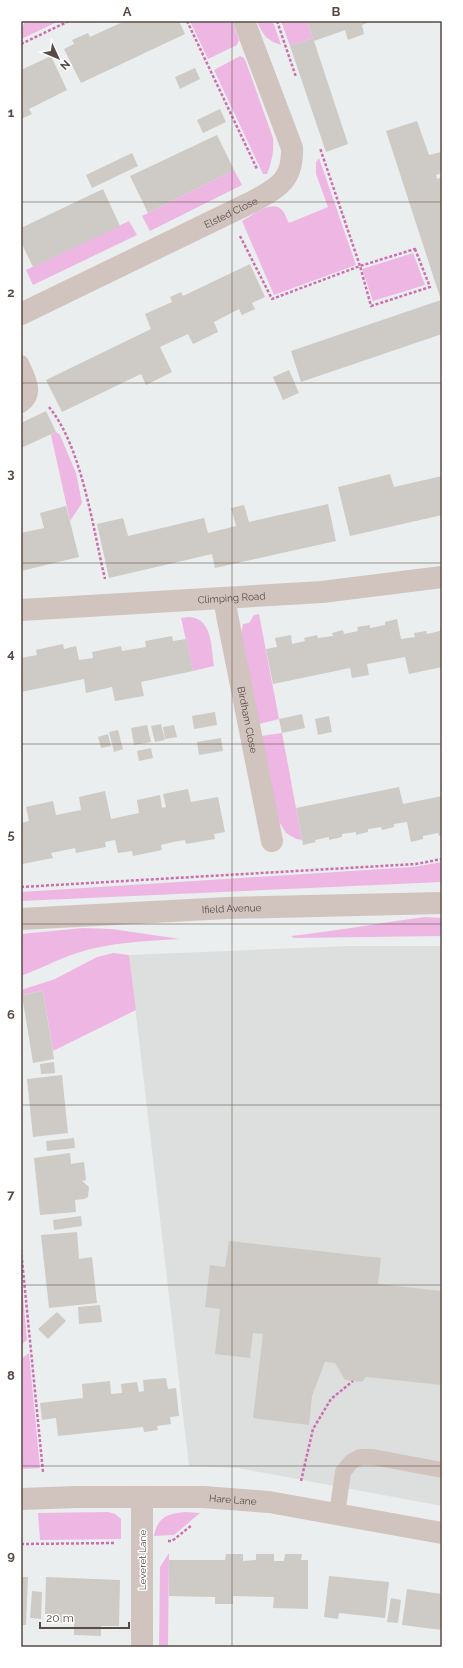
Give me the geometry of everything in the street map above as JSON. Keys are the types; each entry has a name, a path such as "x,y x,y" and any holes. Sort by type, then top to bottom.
{"street":[{"name":"Elsted Close","path":"21,314 269,193 286,179 292,159 292,148 244,21"},
{"name":"Climping Road","path":"21,610 228,599 322,592 442,576"},
{"name":"Birdham Close","path":"228,599 226,609 228,620 272,841"},
{"name":"Ifield Avenue","path":"21,919 227,908 442,903"},
{"name":"Hare Lane","path":"21,1499 76,1497 203,1497 269,1502 442,1533"},
{"name":"Leveret Lane","path":"142,1497 142,1647"}],"lane":[{"path":"21,363 30,382 31,390 28,398 21,405"},
{"path":"337,1514 343,1472 351,1462 360,1457 373,1457 442,1470"}],"path":[{"path":"21,44 69,21"},
{"path":"187,21 269,193"},
{"path":"415,248 430,287 371,306 360,266 415,248"},
{"path":"31,390 42,398 61,425 81,476 111,605"},
{"path":"21,887 416,864 442,859"},
{"path":"21,1250 43,1472"},
{"path":"296,1507 306,1453 313,1429 331,1399 353,1381"},
{"path":"21,1544 142,1543 172,1541 204,1515 203,1497"}],"shaded area":[{"path":"25,21 54,21 55,23 21,39 22,28"},
{"path":"190,21 232,21 239,40 237,45 208,59"},
{"path":"257,21 273,21 281,45 272,41 266,36 261,30"},
{"path":"281,21 307,21 313,38 290,46"},
{"path":"240,56 244,58 246,62 273,138 272,156 267,174 263,174 214,70"},
{"path":"319,158 356,265 274,295 242,221 261,210 272,206 282,210 289,223 328,207 316,174 316,162"},
{"path":"234,170 242,185 150,231 142,216"},
{"path":"129,221 137,235 33,285 26,270"},
{"path":"413,253 425,285 373,301 362,269"},
{"path":"56,432 60,435 76,473 82,503 70,521 51,435"},
{"path":"259,614 279,719 259,724 241,635 243,624 249,623 254,615"},
{"path":"189,617 197,619 207,628 211,643 214,666 193,671 181,618"},
{"path":"282,733 302,840 296,839 286,833 278,820 261,736"},
{"path":"442,862 442,882 21,901 21,892 413,867"},
{"path":"425,917 442,918 442,936 294,938 291,936 325,932"},
{"path":"83,928 112,929 180,939 154,940 90,949 63,958 21,976 21,934"},
{"path":"347,946 442,946 442,1506 238,1468 189,1466 129,955"},
{"path":"113,953 129,955 136,1010 53,1051 43,991 21,995 21,990 55,979 97,957"},
{"path":"21,1276 27,1340 21,1345"},
{"path":"29,1353 40,1468 21,1469 21,1359"},
{"path":"108,1512 115,1514 121,1519 121,1539 40,1540 38,1513"},
{"path":"186,1512 200,1513 174,1535 154,1536 158,1524 164,1517"},
{"path":"169,1553 168,1647 159,1647 160,1567"}],"building":[{"path":"125,21 179,21 185,34 81,83 64,49 74,44 72,40 88,33 90,37"},
{"path":"307,21 372,21 362,25 364,34 348,40 345,30 314,41 348,144 326,152 290,46 313,38"},
{"path":"51,56 67,90 29,109 32,114 21,119 21,70"},
{"path":"195,68 200,79 180,89 175,77"},
{"path":"220,109 226,122 203,133 197,120"},
{"path":"417,121 429,155 442,153 442,173 436,175 437,179 442,177 442,334 301,382 291,351 441,300 386,131"},
{"path":"217,135 234,170 148,213 130,176"},
{"path":"132,153 138,166 92,188 86,175"},
{"path":"103,189 120,226 33,267 21,242 21,228"},
{"path":"250,264 265,297 252,303 255,309 242,315 239,309 214,322 218,332 193,344 188,334 160,347 172,372 146,385 141,374 62,412 46,380 151,329 145,314 172,302 170,297 181,292 183,296"},
{"path":"289,370 299,393 283,400 273,377"},
{"path":"46,411 56,432 21,448 21,423"},
{"path":"390,474 394,487 442,476 442,515 350,536 338,487"},
{"path":"328,504 336,541 215,568 212,554 109,578 97,524 123,518 128,536 204,518 208,533 236,526 231,508 244,505 249,522"},
{"path":"66,506 79,557 21,571 21,533 44,528 40,513"},
{"path":"397,619 401,639 415,637 414,633 426,631 427,634 440,631 440,628 442,628 442,667 409,674 405,657 367,664 369,675 352,678 350,668 273,684 266,649 277,647 275,638 291,635 292,644 305,641 304,638 317,635 318,638 333,636 332,633 343,630 344,634 358,631 357,627 370,625 370,628 385,625 385,622"},
{"path":"172,636 173,641 186,639 193,671 141,682 144,696 115,701 112,687 86,693 84,679 21,692 21,658 37,655 36,650 63,644 64,649 76,646 79,660 93,658 92,652 121,646 122,651 146,647 145,641"},
{"path":"215,712 217,725 194,729 192,716"},
{"path":"302,714 305,728 282,733 279,719"},
{"path":"329,716 332,732 318,735 315,719"},
{"path":"161,724 165,740 155,742 151,726"},
{"path":"147,725 151,742 134,745 131,728"},
{"path":"174,725 177,737 165,739 163,727"},
{"path":"118,730 123,749 114,752 109,732"},
{"path":"108,734 111,746 101,748 98,737"},
{"path":"221,738 223,751 199,755 197,742"},
{"path":"151,748 153,758 139,761 137,751"},
{"path":"399,787 403,804 442,796 442,835 439,836 438,833 423,836 423,839 411,842 407,822 394,824 394,827 382,830 381,827 368,829 368,832 356,835 356,832 342,834 342,837 329,840 329,837 315,840 316,842 303,845 296,808"},
{"path":"188,789 191,802 218,797 225,832 214,834 215,839 186,844 185,840 173,842 161,845 162,850 133,856 132,851 118,853 115,840 105,842 106,847 76,853 75,848 51,853 53,858 22,864 21,823 29,821 26,807 53,801 56,815 81,810 79,797 105,791 111,819 139,813 137,800 160,795 162,808 166,807 163,794"},
{"path":"43,991 54,1059 33,1063 22,995"},
{"path":"54,1062 55,1073 41,1074 40,1064"},
{"path":"62,1075 68,1133 33,1137 27,1079"},
{"path":"74,1138 75,1148 47,1151 46,1141"},
{"path":"70,1153 71,1164 84,1162 86,1180 82,1181 89,1187 88,1197 75,1200 76,1212 40,1215 34,1158"},
{"path":"81,1216 82,1226 54,1230 53,1220"},
{"path":"77,1232 79,1259 92,1257 97,1303 49,1308 41,1235"},
{"path":"229,1241 381,1258 378,1284 442,1291 442,1385 366,1377 362,1382 345,1380 335,1363 325,1362 312,1396 309,1425 253,1418 263,1334 253,1333 250,1358 215,1354 220,1309 205,1307 210,1265 225,1267"},
{"path":"100,1305 102,1322 79,1324 78,1307"},
{"path":"57,1312 66,1321 48,1339 38,1329"},
{"path":"166,1378 168,1389 176,1388 179,1416 170,1417 171,1424 157,1426 158,1430 144,1432 143,1427 58,1436 56,1418 42,1420 40,1403 83,1398 82,1384 110,1381 111,1394 122,1393 121,1384 137,1382 139,1392 144,1391 143,1380"},
{"path":"226,1554 243,1554 243,1561 256,1560 256,1554 274,1554 274,1561 284,1561 285,1554 302,1554 301,1560 308,1560 308,1609 273,1608 274,1597 233,1596 233,1604 215,1604 215,1597 169,1596 169,1560 225,1560"},
{"path":"329,1576 389,1582 385,1618 339,1613 338,1619 324,1617"},
{"path":"21,1577 28,1577 26,1625 21,1625"},
{"path":"46,1577 120,1580 119,1626 101,1626 101,1636 74,1635 74,1619 69,1623 62,1623 58,1619 58,1615 45,1614"},
{"path":"407,1589 442,1594 442,1630 402,1625"},
{"path":"32,1591 42,1592 41,1619 30,1618"},
{"path":"391,1598 401,1600 398,1623 387,1622"}]}
